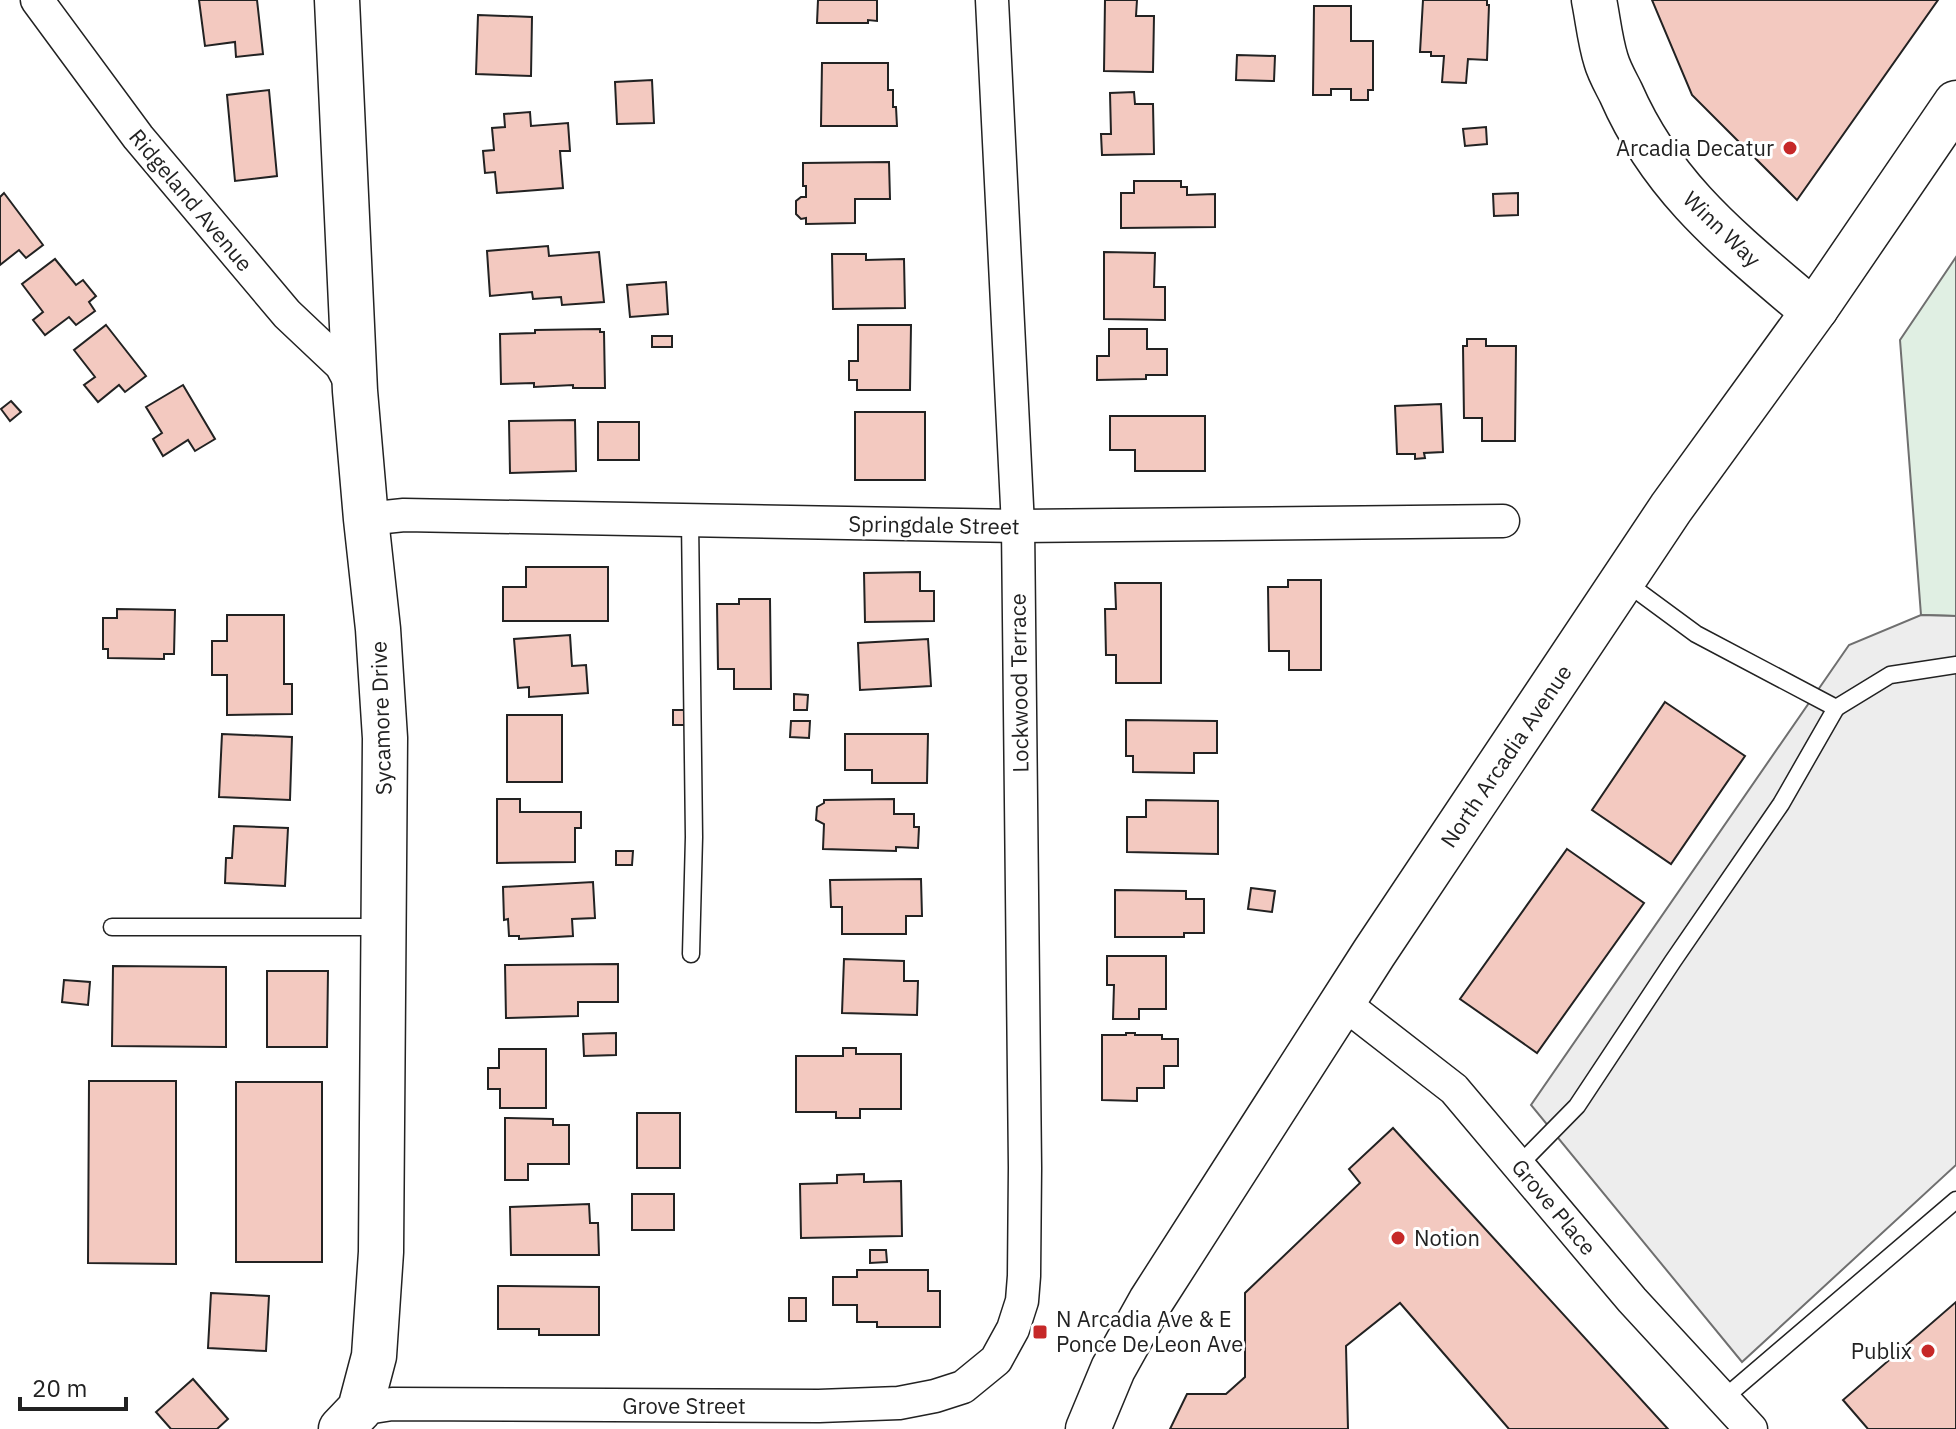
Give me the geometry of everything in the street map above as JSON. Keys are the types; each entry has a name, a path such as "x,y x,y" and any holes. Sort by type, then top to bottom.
{"street":[{"name":"Ridgeland Avenue","path":"37,0 138,137 287,314 341,365 355,391"},
{"name":"Sycamore Drive","path":"337,0 355,391 378,629 385,738 381,1252 374,1356 351,1419"},
{"name":"Lockwood Terrace","path":"992,0 1018,526 1024,1137 1022,1301 1013,1329 996,1360"},
{"name":"Winn Way","path":"1594,0 1606,61 1630,115 1662,167 1691,202 1723,233 1803,303 1816,308"},
{"name":"North Arcadia Avenue","path":"1088,1429 1113,1369 1151,1301 1342,1002 1671,508 1816,308 1956,103"},
{"name":"Springdale Street","path":"366,519 404,515 1018,526 1503,521"},
{"name":"Grove Place","path":"1342,1002 1454,1089 1632,1300 1751,1429"},
{"name":"Grove Street","path":"351,1419 392,1404 572,1418 899,1403 963,1387 996,1360"}],"lane":[{"path":"690,520 694,837 691,954"},
{"path":"1622,580 1696,634 1836,708"},
{"path":"1519,1165 1577,1106 1781,804 1836,708 1890,675 1956,665"},
{"path":"112,927 384,927"},
{"path":"1723,1399 1956,1200"}],"green space":[{"path":"1956,257 1956,616 1921,615 1900,340"}],"shaded area":[{"path":"1921,615 1956,616 1956,1165 1742,1362 1531,1105 1849,645"}],"building":[{"path":"199,0 257,0 263,54 236,57 235,42 205,46"},
{"path":"818,0 877,0 877,21 817,23"},
{"path":"1105,0 1137,0 1136,16 1154,16 1153,72 1104,71"},
{"path":"1423,0 1487,0 1487,60 1468,59 1466,83 1442,82 1444,56 1420,52"},
{"name":"Arcadia Decatur","path":"1652,0 1938,0 1797,200 1692,95"},
{"path":"1314,6 1351,6 1351,41 1373,41 1373,90 1368,90 1368,100 1351,100 1351,89 1331,89 1331,95 1313,95"},
{"path":"478,15 532,17 531,76 476,74"},
{"path":"1237,55 1275,56 1274,81 1236,80"},
{"path":"822,63 888,63 888,90 893,90 897,126 821,126"},
{"path":"652,80 654,123 617,124 615,82"},
{"path":"269,90 277,176 235,181 227,95"},
{"path":"1134,92 1135,104 1153,104 1154,154 1102,155 1101,134 1111,134 1110,93"},
{"path":"530,112 531,126 568,123 570,151 560,151 563,188 497,193 495,172 485,173 483,151 494,150 492,128 505,127 504,114"},
{"path":"1486,127 1487,144 1465,146 1463,129"},
{"path":"889,162 890,199 855,199 855,223 806,224 806,218 801,219 796,214 796,201 806,197 803,163"},
{"path":"1134,181 1181,181 1181,187 1187,187 1187,195 1215,194 1215,227 1121,228 1121,193 1134,193"},
{"path":"4,193 43,245 26,258 19,250 0,265 0,197"},
{"path":"1518,193 1518,215 1494,216 1493,194"},
{"path":"548,246 549,256 599,252 604,302 562,305 561,297 533,299 532,292 490,296 487,251"},
{"path":"1104,252 1155,253 1154,287 1165,287 1165,320 1104,319"},
{"path":"832,254 866,254 866,260 904,259 905,308 833,309"},
{"path":"55,259 76,285 83,280 96,296 89,302 95,311 76,325 69,317 45,335 33,320 43,312 22,284"},
{"path":"666,282 668,314 630,317 627,285"},
{"path":"106,325 146,376 125,392 119,385 98,402 84,385 95,377 74,350"},
{"path":"858,325 911,325 910,390 857,390 857,380 849,380 849,361 858,361"},
{"path":"600,329 604,332 605,388 501,384 500,334"},
{"path":"1109,329 1147,329 1147,349 1167,349 1167,375 1146,375 1146,379 1097,380 1097,356 1109,356"},
{"path":"652,336 672,336 672,347 652,347"},
{"path":"1467,339 1486,339 1486,346 1516,346 1515,441 1482,441 1482,418 1464,418 1463,346 1467,346"},
{"path":"183,385 215,439 195,451 188,440 163,456 153,439 162,433 146,407"},
{"path":"11,401 21,412 10,421 1,409"},
{"path":"1441,404 1443,452 1424,453 1425,458 1415,459 1415,454 1397,454 1395,406"},
{"path":"855,412 925,412 925,480 855,480"},
{"path":"1110,416 1205,416 1205,471 1135,471 1135,450 1110,450"},
{"path":"575,420 576,471 510,473 509,421"},
{"path":"598,422 639,422 639,460 598,460"},
{"path":"526,567 608,567 608,621 503,621 503,587 526,587"},
{"path":"920,572 920,591 934,591 934,621 865,622 864,573"},
{"path":"1288,580 1321,580 1321,670 1289,670 1289,651 1269,651 1268,587 1288,587"},
{"path":"1115,583 1161,583 1161,683 1116,683 1116,655 1106,655 1105,609 1116,609"},
{"path":"739,599 770,599 771,689 734,689 734,669 718,669 717,604 739,604"},
{"path":"117,609 175,610 174,654 164,654 164,659 108,658 108,649 103,649 103,618 117,618"},
{"path":"227,615 284,615 284,684 292,684 292,714 227,715 227,675 212,675 212,641 227,641"},
{"path":"570,635 572,666 586,665 588,693 529,697 529,687 518,688 514,639"},
{"path":"928,639 931,686 860,690 858,643"},
{"path":"794,694 808,695 807,710 794,710"},
{"path":"1665,702 1745,756 1671,864 1592,810"},
{"path":"673,710 685,710 685,725 673,725"},
{"path":"507,715 562,715 562,782 507,782"},
{"path":"1126,720 1217,721 1217,753 1194,753 1194,773 1133,772 1133,756 1126,756"},
{"path":"791,721 810,721 809,738 790,737"},
{"path":"222,734 292,737 290,800 219,797"},
{"path":"845,734 928,734 927,783 872,783 872,770 845,770"},
{"path":"497,799 520,799 520,812 581,812 581,828 575,828 575,862 497,863"},
{"path":"894,799 894,814 914,814 914,827 919,827 918,848 896,847 896,851 823,849 824,824 816,820 817,807 824,800"},
{"path":"1146,800 1218,801 1218,854 1127,852 1127,817 1146,817"},
{"path":"234,826 288,828 285,886 225,883 226,858 232,858"},
{"path":"1567,849 1644,903 1537,1053 1460,999"},
{"path":"616,851 633,851 632,865 616,865"},
{"path":"921,879 922,916 906,916 906,934 842,934 842,907 831,907 830,880"},
{"path":"593,882 595,918 572,919 573,936 519,939 519,936 509,936 508,919 504,920 503,887"},
{"path":"1251,888 1275,891 1272,912 1248,909"},
{"path":"1115,890 1186,891 1186,899 1204,899 1204,933 1184,933 1184,937 1115,937"},
{"path":"1107,956 1166,956 1166,1009 1139,1009 1139,1019 1113,1019 1114,985 1107,985"},
{"path":"844,959 904,961 904,981 918,981 917,1015 842,1013"},
{"path":"618,964 618,1002 578,1002 578,1016 506,1018 505,965"},
{"path":"113,966 226,967 226,1047 112,1046"},
{"path":"267,971 328,971 327,1047 267,1047"},
{"path":"64,980 90,982 88,1005 62,1002"},
{"path":"616,1033 616,1055 584,1056 583,1034"},
{"path":"1126,1033 1178,1039 1178,1066 1164,1066 1164,1088 1137,1088 1137,1101 1102,1100 1102,1035"},
{"path":"843,1048 856,1048 856,1054 901,1054 901,1109 860,1109 860,1118 836,1118 836,1112 796,1112 796,1056 843,1056"},
{"path":"499,1049 546,1049 546,1108 500,1108 500,1089 488,1089 488,1068 499,1068"},
{"path":"89,1081 176,1081 176,1264 88,1263"},
{"path":"236,1082 322,1082 322,1262 236,1262"},
{"path":"637,1113 680,1113 680,1168 637,1168"},
{"path":"505,1118 553,1119 553,1125 569,1125 569,1164 528,1164 528,1180 505,1180"},
{"name":"Notion","path":"1393,1128 1668,1429 1509,1429 1400,1303 1346,1346 1348,1429 1170,1429 1187,1394 1226,1394 1245,1377 1245,1293 1360,1183 1349,1169"},
{"path":"864,1174 864,1182 901,1181 902,1236 801,1238 800,1184 837,1183 837,1175"},
{"path":"632,1194 674,1194 674,1230 632,1230"},
{"path":"589,1204 590,1223 598,1223 599,1255 511,1255 510,1207"},
{"path":"870,1250 886,1250 887,1262 870,1263"},
{"path":"857,1270 928,1270 928,1291 940,1291 940,1327 877,1327 877,1322 857,1322 857,1305 833,1305 833,1277 857,1277"},
{"path":"498,1286 599,1287 599,1335 539,1335 539,1329 498,1329"},
{"path":"211,1293 269,1296 266,1351 208,1348"},
{"path":"789,1298 806,1298 806,1321 789,1321"},
{"name":"Publix","path":"1956,1302 1956,1429 1868,1429 1843,1400"},
{"path":"193,1379 228,1419 217,1429 171,1429 156,1412"}],"place":[{"name":"Arcadia Decatur","path":"1790,148"},
{"name":"Notion","path":"1398,1238"},
{"name":"N Arcadia Ave & E Ponce De Leon Ave","path":"1040,1332"},
{"name":"Publix","path":"1928,1351"}]}
